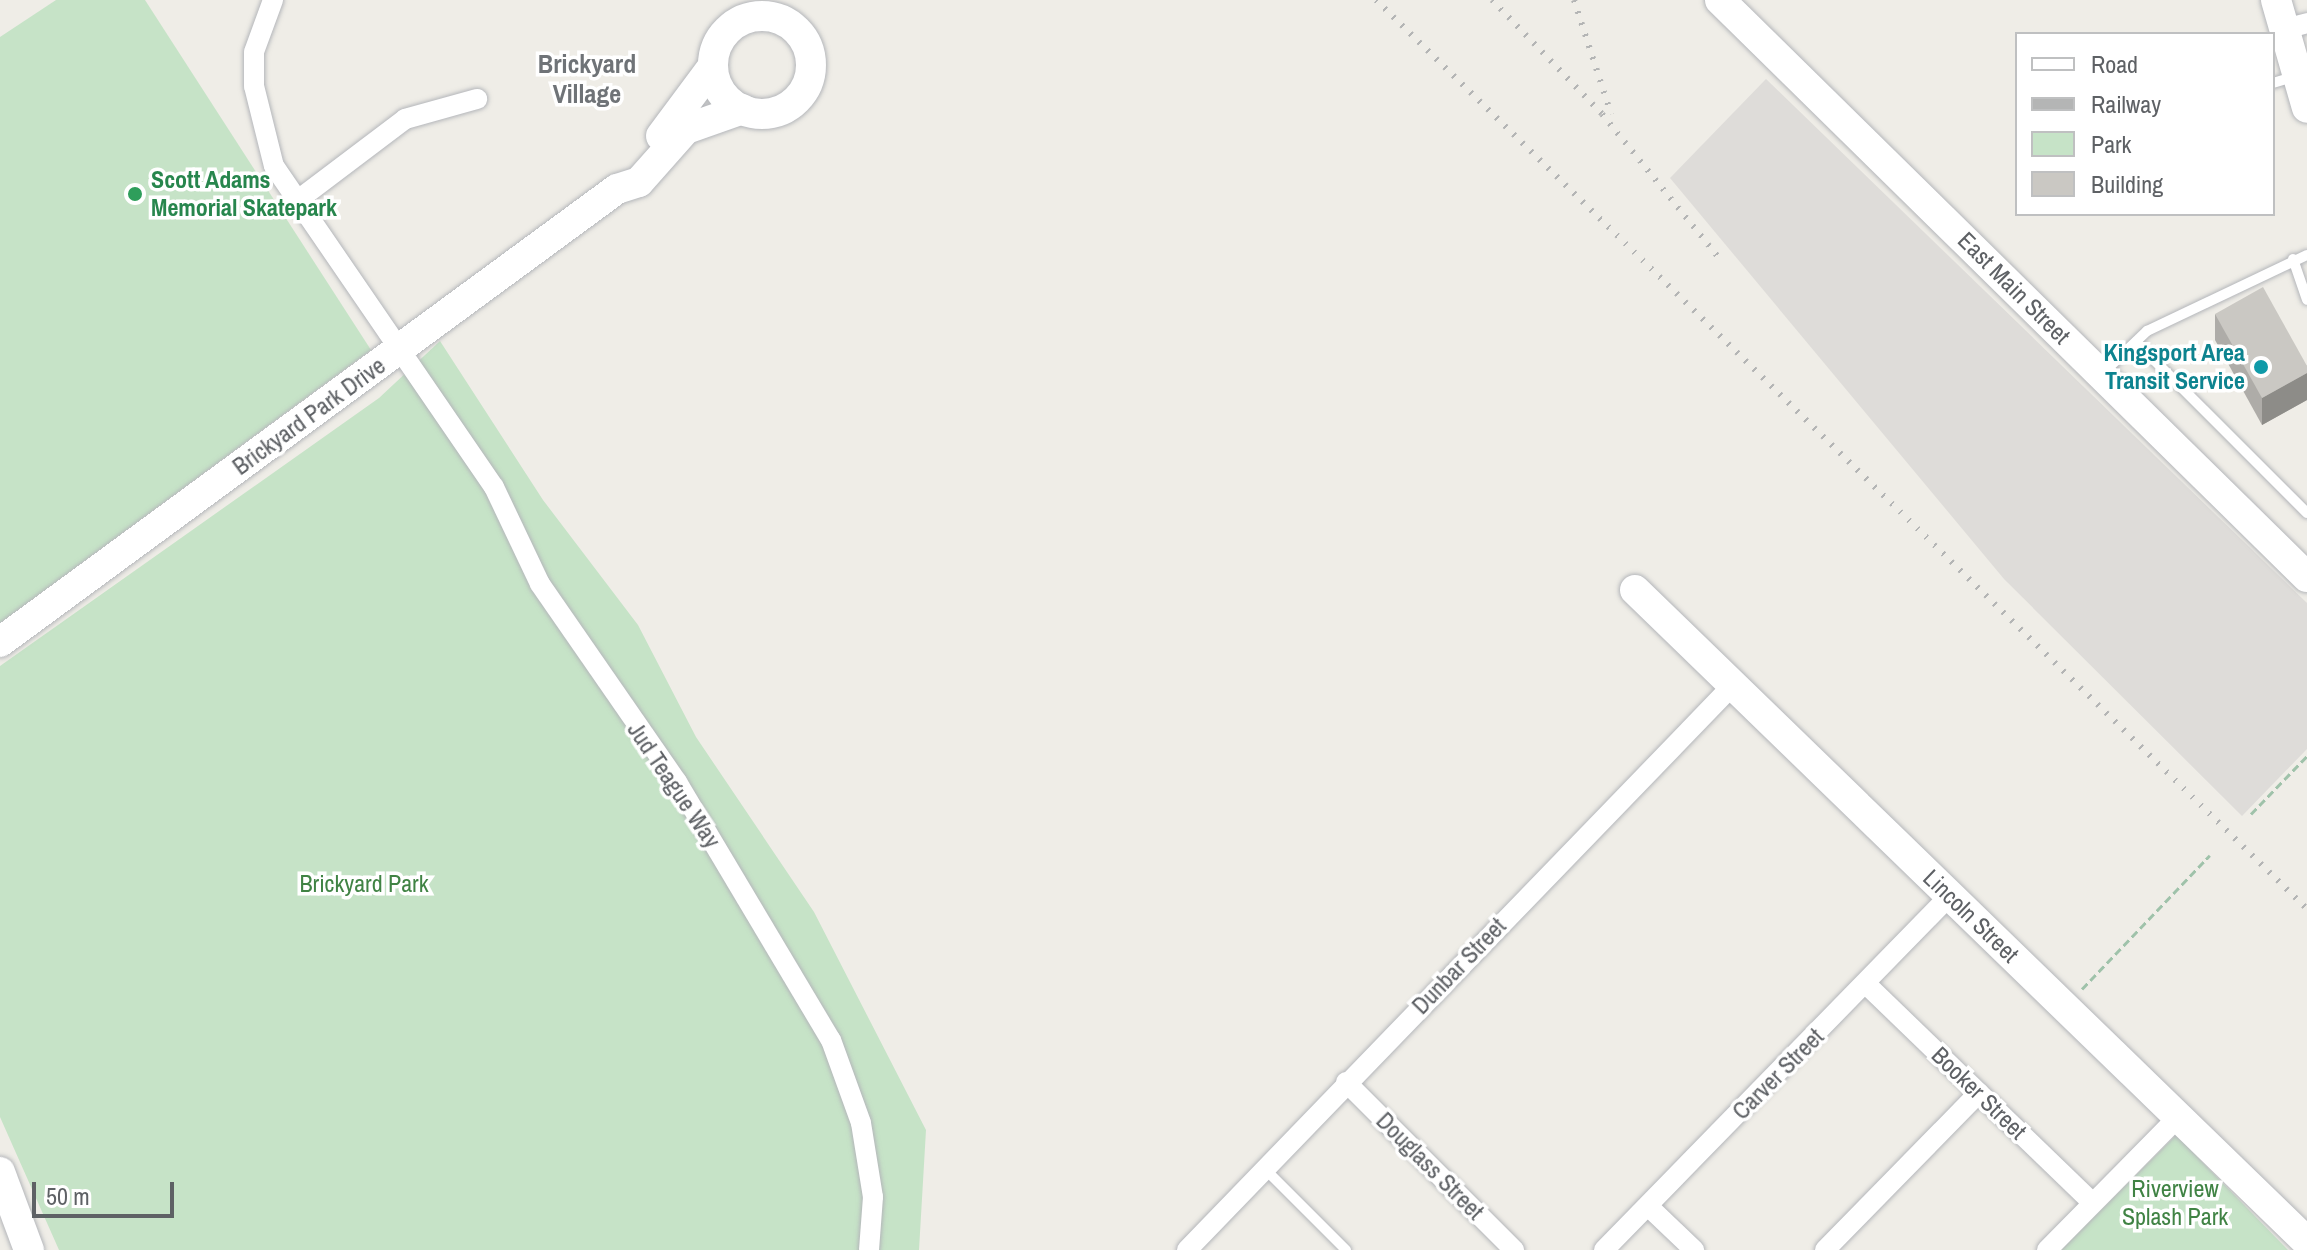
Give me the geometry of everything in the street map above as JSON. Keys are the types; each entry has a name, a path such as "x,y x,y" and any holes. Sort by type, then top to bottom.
{"street":[{"name":"Jud Teague Way","path":"273,0 254,52 254,86 274,166 403,348 494,487 540,584 677,782 831,1040 861,1123 873,1197 869,1250"},
{"path":"2276,0 2296,26 2286,79 2307,108"},
{"name":"East Main Street","path":"1732,4 2307,577"},
{"path":"749,17 782,20 806,41 811,74 795,102 766,114 743,109 723,96 713,66 723,35 749,17"},
{"name":"Brickyard Park Drive","path":"0,642 617,189 713,66"},
{"path":"298,200 405,119 477,99"},
{"name":"Brickyard Park Drive","path":"617,189 639,182 686,129 743,109"},
{"name":"Lincoln Street","path":"1635,590 2307,1242"},
{"name":"Dunbar Street","path":"1187,1250 1346,1082 1734,684"},
{"name":"Carver Street","path":"1604,1250 1950,895"},
{"name":"Booker Street","path":"1866,984 2092,1202"},
{"name":"Douglass Street","path":"1346,1082 1514,1250"},
{"path":"1825,1250 1979,1093"},
{"path":"2047,1250 2179,1116"},
{"path":"0,1172 29,1250"},
{"path":"1648,1206 1694,1250"}],"lane":[{"path":"2101,375 2136,342 2293,259 2307,255"},
{"path":"2293,259 2307,300"},
{"path":"2136,342 2307,513"},
{"path":"1264,1168 1346,1250"}],"path":[{"path":"2251,814 2307,756"},
{"path":"2066,1006 2210,855"}],"shaded area":[{"path":"1766,79 2307,603 2307,749 2242,816 2004,579 1670,178"}],"green space":[{"name":"Scott Adams Memorial Skatepark","path":"56,0 145,0 371,350 0,623 0,37"},
{"name":"Brickyard Park","path":"440,341 543,500 638,625 696,737 814,912 926,1130 919,1250 59,1250 0,1117 0,666 379,398"},
{"name":"Riverview Splash Park","path":"2176,1135 2288,1250 2061,1250"}],"building":[{"path":"2263,287 2307,366 2307,373 2262,398 2215,314"}],"railway":[{"path":"1376,0 2307,909"},
{"path":"1492,0 1602,114 1720,259"},
{"path":"1574,0 1611,114"}],"place":[{"name":"Scott Adams Memorial Skatepark","path":"135,194"},
{"name":"Kingsport Area Transit Service","path":"2261,367"}],"district":[{"name":"Brickyard Village","path":"587,79"}]}
